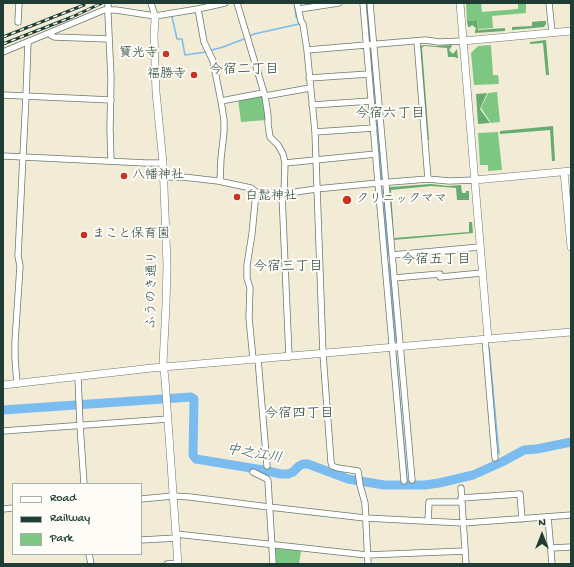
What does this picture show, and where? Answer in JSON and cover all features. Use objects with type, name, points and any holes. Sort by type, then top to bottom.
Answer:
[{"type":"street","points":[[18,22],[19,3]]},
{"type":"street","points":[[108,3],[111,78],[111,161]]},
{"type":"street","points":[[151,3],[155,16]]},
{"type":"street","points":[[3,52],[49,34],[100,11],[116,10],[155,16],[226,3]]},
{"type":"street","points":[[237,3],[264,95],[270,136],[278,145],[283,154],[285,163],[283,194],[289,357]]},
{"type":"street","points":[[298,3],[307,50],[315,132],[323,354],[332,466],[358,471],[365,502],[368,564]]},
{"type":"street","points":[[299,9],[339,3]]},
{"type":"street","points":[[363,3],[404,481]]},
{"type":"street","points":[[370,3],[412,480]]},
{"type":"street","points":[[460,3],[475,180],[495,458]]},
{"type":"street","points":[[549,3],[552,32]]},
{"type":"street","points":[[198,9],[204,42],[213,61],[224,120],[220,181]]},
{"type":"street","name":"ふうのき通り","points":[[155,16],[154,36],[156,92],[163,163],[167,264],[163,367],[178,564]]},
{"type":"street","points":[[307,50],[417,40],[439,42],[463,41],[571,31]]},
{"type":"street","points":[[49,34],[54,37],[109,38]]},
{"type":"street","points":[[417,40],[428,179]]},
{"type":"street","points":[[17,384],[15,342],[20,266],[18,256],[28,42]]},
{"type":"street","points":[[309,78],[369,74]]},
{"type":"street","points":[[221,101],[310,88]]},
{"type":"street","points":[[3,95],[111,100]]},
{"type":"street","points":[[312,105],[372,101]]},
{"type":"street","points":[[315,132],[374,128]]},
{"type":"street","points":[[285,163],[376,154]]},
{"type":"street","points":[[3,156],[163,163]]},
{"type":"street","points":[[163,177],[183,177],[220,181],[251,188],[256,192],[283,194],[378,183],[428,179],[449,181],[475,180],[568,171],[571,247]]},
{"type":"street","points":[[256,192],[247,265],[247,278],[250,288],[249,318],[267,466]]},
{"type":"street","points":[[392,254],[480,247]]},
{"type":"street","points":[[394,278],[440,274],[440,277],[482,273]]},
{"type":"street","points":[[3,385],[163,367],[571,332]]},
{"type":"street","points":[[78,377],[84,483]]},
{"type":"street","points":[[3,431],[168,419]]},
{"type":"street","points":[[252,472],[267,479],[268,481],[273,564]]},
{"type":"street","points":[[461,488],[466,564]]},
{"type":"street","points":[[428,521],[429,502],[520,494],[522,518]]},
{"type":"street","points":[[142,499],[173,496],[365,518],[463,523],[571,515]]},
{"type":"street","points":[[548,517],[552,564]]},
{"type":"street","points":[[142,540],[177,536],[272,544],[367,555],[465,551]]},
{"type":"street","points":[[551,548],[571,547]]},
{"type":"street","points":[[167,564],[178,564]]},
{"type":"green space","points":[[466,3],[481,3],[482,12],[518,9],[518,3],[526,3],[526,13],[492,16],[493,28],[478,29],[477,20],[467,21]]},
{"type":"green space","points":[[477,20],[478,30],[505,28],[505,31],[475,33],[476,28],[472,25],[468,27],[467,21]]},
{"type":"green space","points":[[546,21],[544,27],[512,30],[512,27],[532,26],[532,22]]},
{"type":"green space","points":[[546,40],[549,75],[546,75],[543,43],[530,44],[530,42]]},
{"type":"green space","points":[[452,45],[449,50],[453,54],[457,49],[458,58],[448,57],[447,48],[424,46],[422,48],[429,140],[420,46]]},
{"type":"green space","points":[[491,45],[493,75],[498,75],[499,84],[474,85],[471,53],[478,46]]},
{"type":"green space","points":[[497,92],[500,122],[491,123],[481,108],[488,93]]},
{"type":"green space","points":[[487,93],[480,109],[490,123],[478,124],[476,94]]},
{"type":"green space","points":[[262,95],[267,114],[266,120],[241,122],[238,99]]},
{"type":"green space","points":[[553,126],[555,161],[552,161],[550,130],[500,134],[500,131]]},
{"type":"green space","points":[[498,132],[502,170],[488,171],[488,165],[480,165],[478,133]]},
{"type":"green space","points":[[431,184],[448,186],[461,185],[462,193],[469,191],[469,200],[457,200],[456,188],[431,186],[391,190],[394,238],[469,232],[469,222],[472,222],[473,233],[393,240],[388,189],[390,187]]},
{"type":"green space","points":[[275,548],[301,551],[299,564],[276,564]]},
{"type":"waterway","points":[[367,3],[370,40]]},
{"type":"waterway","points":[[250,36],[299,24],[296,17],[295,7]]},
{"type":"waterway","points":[[172,17],[177,39],[182,39],[185,55],[206,52]]},
{"type":"waterway","points":[[212,50],[244,39]]},
{"type":"waterway","points":[[371,51],[375,97]]},
{"type":"waterway","points":[[375,103],[382,180]]},
{"type":"waterway","points":[[383,189],[388,258]]},
{"type":"waterway","points":[[389,264],[396,341]]},
{"type":"waterway","points":[[489,347],[499,454]]},
{"type":"waterway","points":[[396,355],[407,479]]},
{"type":"waterway","name":"中之江川","points":[[3,410],[191,397],[194,399],[193,455],[196,459],[281,474],[288,474],[293,472],[299,466],[308,464],[348,479],[384,485],[425,485],[439,483],[473,475],[524,450],[571,442]]},
{"type":"railway","points":[[3,44],[72,17],[102,3]]},
{"type":"railway","points":[[3,37],[84,5]]},
{"type":"place","name":"寶光寺","points":[[166,54]]},
{"type":"place","name":"福勝寺","points":[[194,75]]},
{"type":"place","name":"八幡神社","points":[[124,176]]},
{"type":"place","name":"白髭神社","points":[[237,197]]},
{"type":"place","name":"クリニックママ","points":[[347,200]]},
{"type":"place","name":"まこと保育園","points":[[84,235]]},
{"type":"district","name":"今宿二丁目","points":[[244,71]]},
{"type":"district","name":"今宿六丁目","points":[[390,115]]},
{"type":"district","name":"今宿五丁目","points":[[436,261]]},
{"type":"district","name":"今宿三丁目","points":[[288,268]]},
{"type":"district","name":"今宿四丁目","points":[[299,415]]}]
